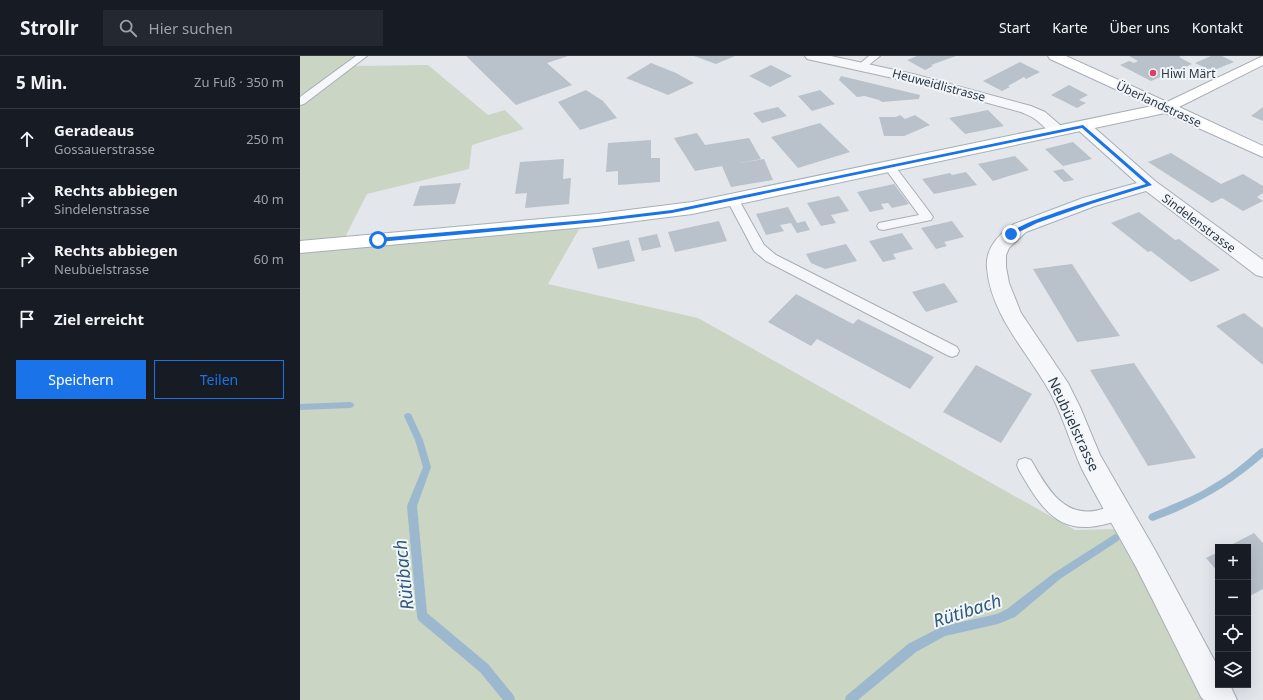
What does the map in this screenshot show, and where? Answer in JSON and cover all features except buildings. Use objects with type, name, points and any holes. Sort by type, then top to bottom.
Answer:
[{"type":"street","name":"Heuweidlistrasse","points":[[812,56],[927,81],[1030,110],[1045,118],[1059,131]]},
{"type":"street","name":"Überlandstrasse","points":[[1055,56],[1263,152]]},
{"type":"street","points":[[300,247],[629,217],[733,200],[1166,108],[1263,60]]},
{"type":"street","name":"Sindelenstrasse","points":[[1083,126],[1149,185],[1263,270]]},
{"type":"street","name":"Neubüelstrasse","points":[[1149,185],[1089,202],[1020,228],[1011,234],[1000,248],[995,266],[998,280],[1009,308],[1024,336],[1060,390],[1090,460],[1153,573],[1212,686],[1222,700]]},
{"type":"lane","points":[[300,102],[362,56]]},
{"type":"lane","points":[[862,66],[875,56]]},
{"type":"lane","points":[[883,226],[927,218],[890,167]]},
{"type":"lane","points":[[733,200],[759,248],[771,258],[952,351]]},
{"type":"lane","points":[[1025,465],[1050,503],[1057,510],[1072,519],[1091,520],[1119,512]]},
{"type":"green space","points":[[300,56],[362,56],[349,66],[428,65],[488,115],[505,110],[524,129],[472,145],[469,169],[367,194],[342,243],[583,222],[548,284],[698,318],[1075,530],[1117,529],[1203,700],[300,700]]},
{"type":"waterway","name":"Rütibach","points":[[300,407],[350,405]]},
{"type":"waterway","name":"Rütibach","points":[[408,416],[419,440],[427,467],[412,506],[422,616],[484,668],[510,700]]},
{"type":"waterway","name":"Rütibach","points":[[1153,517],[1193,500],[1216,488],[1234,476],[1263,452]]},
{"type":"waterway","name":"Rütibach","points":[[850,700],[912,648],[943,631],[998,619],[1011,613],[1057,576],[1115,538]]},
{"type":"place","name":"Hiwi Märt","points":[[1153,73]]},
{"type":"route","points":[[378,240],[629,217],[672,211],[713,204],[1083,126],[1149,185],[1089,202],[1020,228],[1011,234]]}]
